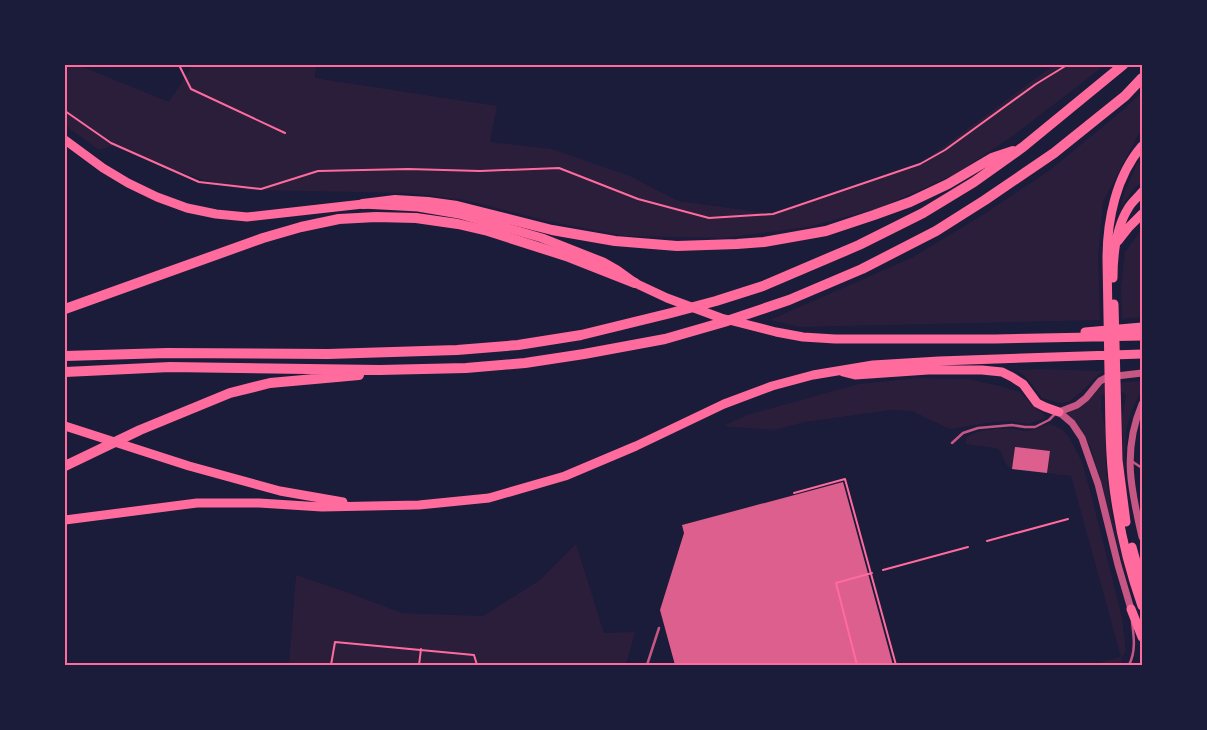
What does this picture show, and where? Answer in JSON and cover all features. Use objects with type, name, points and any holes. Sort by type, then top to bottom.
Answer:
[{"type":"highway","points":[[65,356],[167,353],[328,354],[457,350],[518,345],[581,335],[716,301],[763,286],[859,245],[923,213],[974,182],[1024,148],[1123,65]]},
{"type":"highway","points":[[65,372],[170,367],[380,370],[466,368],[524,363],[665,339],[724,322],[788,300],[862,269],[936,230],[985,200],[1054,153],[1125,96],[1142,78]]},
{"type":"highway","points":[[65,140],[95,163],[128,183],[164,200],[187,208],[216,214],[247,216],[395,200],[428,202],[457,206],[552,230],[615,241],[677,246],[764,242],[826,231],[910,202],[948,184],[992,158],[1024,148]]},
{"type":"highway","points":[[1142,146],[1126,171],[1116,194],[1107,241],[1110,286],[1112,467],[1116,502],[1142,606]]},
{"type":"highway","points":[[1110,286],[1119,229],[1129,207],[1142,192]]},
{"type":"highway","points":[[363,204],[418,207],[459,214],[489,222],[542,238],[603,262],[635,283]]},
{"type":"highway","points":[[1116,243],[1142,214]]},
{"type":"highway","points":[[65,309],[263,238],[300,227],[339,219],[376,217],[416,218],[488,230],[569,257],[667,298],[721,318],[803,337],[835,340],[1142,336]]},
{"type":"highway","points":[[996,339],[1142,327]]},
{"type":"highway","points":[[65,520],[197,503],[259,503],[322,507],[419,505],[489,498],[565,476],[636,446],[724,404],[772,386],[813,375],[873,365],[1142,354]]},
{"type":"highway","points":[[65,466],[140,430],[230,393],[270,383],[355,376],[380,370]]},
{"type":"highway","points":[[838,370],[856,375],[928,370],[1002,372],[1023,384],[1037,403],[1059,412]]},
{"type":"highway","points":[[1113,422],[1125,518],[1142,583]]},
{"type":"highway","points":[[65,426],[189,466],[280,491],[360,505]]},
{"type":"highway","points":[[1131,608],[1142,637]]},
{"type":"street","points":[[1131,608],[1118,565],[1098,484],[1082,438],[1072,423],[1059,412],[1077,405],[1086,398],[1100,381],[1108,377],[1142,373]]},
{"type":"street","points":[[1142,404],[1134,425],[1130,459],[1130,477],[1142,537]]},
{"type":"lane","points":[[952,442],[963,433],[978,428],[1012,425],[1035,427],[1059,412]]},
{"type":"lane","points":[[1130,459],[1142,468]]},
{"type":"lane","points":[[1129,665],[1132,660],[1134,643],[1131,608]]},
{"type":"lane","points":[[647,665],[659,628]]},
{"type":"path","points":[[179,65],[191,88],[285,133]]},
{"type":"path","points":[[65,111],[111,143],[200,182],[261,189],[318,172],[408,169],[559,168],[638,200],[709,218],[773,214],[920,164],[945,150],[1036,84],[1067,65]]},
{"type":"path","points":[[794,493],[845,479],[896,665]]},
{"type":"path","points":[[987,542],[1068,519]]},
{"type":"path","points":[[883,570],[968,547]]},
{"type":"path","points":[[858,665],[836,583],[872,573]]},
{"type":"path","points":[[331,665],[335,642],[474,655],[478,665]]},
{"type":"path","points":[[419,665],[421,649]]},
{"type":"shaded area","points":[[65,65],[78,65],[169,102],[193,65],[316,65],[315,78],[497,106],[490,142],[552,149],[630,176],[678,201],[773,214],[920,164],[1054,65],[1105,65],[1014,135],[956,174],[879,208],[808,227],[722,238],[625,236],[547,221],[465,200],[409,193],[248,190],[200,179],[136,156],[114,145],[99,150],[65,125]]},
{"type":"shaded area","points":[[1142,92],[1142,132],[1138,135],[1103,202],[1098,257],[1100,320],[800,327],[770,320],[911,258],[981,216],[1050,170]]},
{"type":"shaded area","points":[[1138,162],[1142,169],[1142,182],[1135,187],[1120,209],[1124,193]]},
{"type":"shaded area","points":[[1142,229],[1142,317],[1122,319],[1121,287],[1125,252]]},
{"type":"shaded area","points":[[1017,370],[1103,371],[1069,402],[1059,403],[1042,398],[1026,377]]},
{"type":"shaded area","points":[[918,378],[968,379],[1020,392],[1046,418],[1028,424],[1011,421],[951,429],[912,411],[891,410],[805,422],[774,430],[723,426],[747,415],[859,384]]},
{"type":"shaded area","points":[[1142,381],[1142,391],[1132,410],[1126,431],[1124,472],[1122,418],[1126,396],[1123,392],[1111,391],[1104,393],[1101,397],[1110,503],[1125,572],[1091,448],[1078,425],[1067,414],[1103,384]]},
{"type":"shaded area","points":[[1050,424],[1063,430],[1069,437],[1082,462],[1122,618],[1126,651],[1121,660],[1123,665],[1091,665],[1121,657],[1071,476],[1047,473],[1049,451],[1015,447],[1012,469],[1007,465],[998,449],[966,444],[966,438],[981,431],[1003,429],[1028,431]]},
{"type":"shaded area","points":[[576,544],[604,633],[635,632],[626,665],[289,665],[296,575],[402,613],[483,616],[540,580]]},
{"type":"building","points":[[1015,447],[1050,451],[1047,473],[1012,469]]},
{"type":"building","points":[[843,482],[893,665],[675,665],[660,610],[684,533],[682,525]]}]
